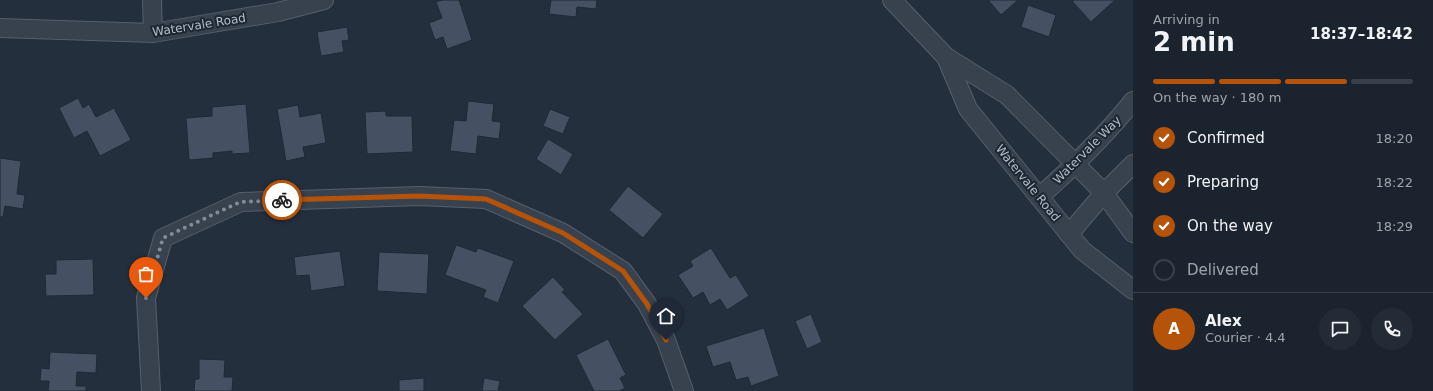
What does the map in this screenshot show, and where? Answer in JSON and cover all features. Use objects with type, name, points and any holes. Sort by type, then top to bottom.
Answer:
[{"type":"street","points":[[152,0],[152,33]]},
{"type":"street","name":"Watervale Road","points":[[0,28],[152,33],[278,12],[324,0]]},
{"type":"street","name":"Watervale Road","points":[[892,0],[946,57],[1007,95],[1104,193],[1133,233]]},
{"type":"street","name":"Watervale Road","points":[[946,57],[968,109],[1082,250],[1133,290]]},
{"type":"street","name":"Watervale Way","points":[[1039,197],[1111,128],[1133,101]]},
{"type":"street","points":[[1069,234],[1104,193],[1133,164]]},
{"type":"street","points":[[151,391],[146,298],[163,238],[240,202],[419,196],[486,199],[563,233],[623,271],[647,304],[666,340],[684,391]]},
{"type":"building","points":[[442,0],[459,0],[472,40],[447,49],[443,37],[435,40],[429,23],[442,18],[436,2]]},
{"type":"building","points":[[551,0],[597,0],[596,9],[577,7],[576,17],[549,14]]},
{"type":"building","points":[[988,0],[1018,0],[1001,15]]},
{"type":"building","points":[[1115,0],[1091,22],[1072,1]]},
{"type":"building","points":[[1028,5],[1056,15],[1049,37],[1021,27]]},
{"type":"building","points":[[347,27],[349,40],[342,41],[344,52],[321,56],[317,32]]},
{"type":"building","points":[[78,98],[83,108],[89,104],[96,117],[114,108],[131,140],[100,156],[87,131],[74,138],[59,108]]},
{"type":"building","points":[[468,101],[494,104],[492,121],[501,122],[499,139],[478,136],[476,154],[450,151],[454,120],[466,121]]},
{"type":"building","points":[[246,104],[250,153],[232,154],[232,151],[213,153],[213,158],[189,160],[186,118],[212,116],[212,107]]},
{"type":"building","points":[[298,105],[300,117],[321,113],[326,143],[303,147],[305,157],[286,161],[277,109]]},
{"type":"building","points":[[550,109],[570,117],[563,134],[543,126]]},
{"type":"building","points":[[386,111],[386,116],[412,116],[413,152],[367,154],[365,112]]},
{"type":"building","points":[[548,139],[573,154],[561,175],[536,159]]},
{"type":"building","points":[[0,158],[21,161],[17,194],[25,195],[23,209],[5,206],[3,217],[0,217]]},
{"type":"building","points":[[628,186],[663,214],[643,238],[609,210]]},
{"type":"building","points":[[456,245],[476,252],[478,248],[514,261],[498,303],[483,297],[486,290],[445,275]]},
{"type":"building","points":[[711,248],[730,278],[736,275],[749,296],[727,310],[720,299],[710,305],[703,292],[693,298],[678,275],[693,266],[690,261]]},
{"type":"building","points":[[340,251],[345,286],[311,291],[309,275],[296,276],[294,257]]},
{"type":"building","points":[[379,252],[429,254],[427,294],[377,291]]},
{"type":"building","points":[[93,259],[94,295],[46,296],[45,274],[56,274],[56,260]]},
{"type":"building","points":[[553,277],[565,290],[562,292],[583,314],[555,340],[522,306]]},
{"type":"building","points":[[811,314],[822,342],[807,349],[795,321]]},
{"type":"building","points":[[764,328],[779,376],[751,386],[748,377],[736,380],[730,362],[713,367],[706,346]]},
{"type":"building","points":[[608,339],[626,375],[620,378],[625,388],[619,391],[594,391],[576,355]]},
{"type":"building","points":[[50,352],[97,354],[96,373],[77,372],[76,386],[86,386],[86,391],[48,391],[49,381],[40,381],[41,368],[49,369]]},
{"type":"building","points":[[199,359],[225,360],[224,377],[233,377],[232,391],[194,391],[195,379],[199,379]]},
{"type":"building","points":[[424,378],[424,391],[399,391],[399,380]]},
{"type":"building","points":[[484,378],[500,381],[498,391],[482,391]]},
{"type":"way so far","points":[[146,298],[163,238],[240,202],[282,200]]},
{"type":"route","points":[[282,200],[419,196],[486,199],[563,233],[623,271],[647,304],[666,340]]}]
